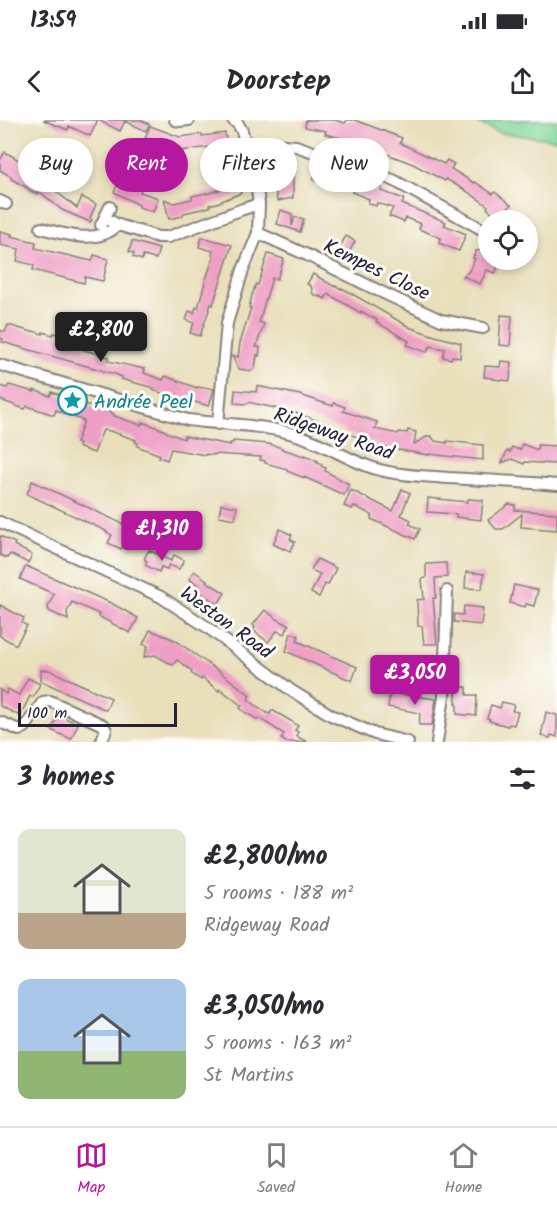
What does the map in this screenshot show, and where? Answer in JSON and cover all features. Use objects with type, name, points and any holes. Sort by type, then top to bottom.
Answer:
[{"type":"street","points":[[175,120],[189,120]]},
{"type":"street","points":[[233,120],[238,123],[244,138]]},
{"type":"street","points":[[297,146],[393,180],[478,227]]},
{"type":"street","points":[[218,424],[227,323],[243,270],[258,233],[257,192]]},
{"type":"street","points":[[105,217],[118,225],[158,237],[168,237],[259,204]]},
{"type":"street","points":[[41,228],[56,237],[82,237],[101,236],[118,225]]},
{"type":"street","name":"Kempes Close","points":[[258,233],[441,320],[483,328]]},
{"type":"street","name":"Ridgeway Road","points":[[0,365],[188,420],[278,430],[318,442],[363,465],[381,471],[406,475],[557,485]]},
{"type":"street","name":"Weston Road","points":[[0,522],[161,597],[207,627],[292,691],[331,715],[375,734],[408,742]]},
{"type":"street","points":[[437,742],[444,696],[447,591]]},
{"type":"street","points":[[0,722],[19,730],[25,727],[44,702],[50,701],[103,725],[106,730],[101,742]]},
{"type":"green space","points":[[472,120],[557,120],[557,140],[500,133]]},
{"type":"building","points":[[43,120],[98,120],[90,136],[69,126],[68,130]]},
{"type":"building","points":[[98,120],[141,120],[149,124],[146,131],[125,121],[120,131]]},
{"type":"building","points":[[306,120],[335,120],[345,123],[347,120],[355,120],[402,138],[400,143],[444,164],[447,160],[454,164],[451,169],[493,194],[495,192],[511,205],[507,210],[489,210],[488,206],[446,179],[445,181],[413,164],[389,155],[389,138],[341,138],[325,134],[326,131],[305,127]]},
{"type":"building","points":[[150,126],[180,137],[225,133],[226,138],[200,138],[200,148],[188,150],[188,138],[145,138]]},
{"type":"building","points":[[5,152],[18,160],[18,183],[0,170],[0,160]]},
{"type":"building","points":[[40,192],[57,192],[77,208],[82,197],[96,204],[90,222],[62,210]]},
{"type":"building","points":[[114,192],[140,192],[158,198],[153,212]]},
{"type":"building","points":[[213,192],[241,193],[209,205],[210,207],[169,219],[164,199],[174,203],[192,199],[192,196]]},
{"type":"building","points":[[276,192],[293,192],[293,198],[277,201]]},
{"type":"building","points":[[352,192],[384,192],[404,199],[402,204],[446,222],[444,225],[466,234],[459,251],[439,243],[441,238],[419,229],[421,224],[406,218],[404,222],[389,216],[393,208],[368,203],[369,199]]},
{"type":"building","points":[[281,210],[292,214],[292,226],[295,217],[304,219],[300,232],[277,224]]},
{"type":"building","points":[[0,231],[36,242],[35,248],[92,261],[94,255],[108,259],[103,281],[85,277],[84,283],[33,270],[34,265],[17,261],[19,249],[0,245]]},
{"type":"building","points":[[346,236],[355,241],[344,258],[330,251],[334,242],[340,246]]},
{"type":"building","points":[[202,237],[232,245],[213,305],[211,304],[200,336],[190,333],[194,323],[186,320],[189,311],[194,313],[196,307],[198,308],[214,256],[213,251],[199,247]]},
{"type":"building","points":[[132,241],[159,249],[156,259],[143,256],[142,260],[133,257],[134,253],[129,252]]},
{"type":"building","points":[[478,251],[478,270],[487,270],[480,284],[463,276],[469,271]]},
{"type":"building","points":[[268,254],[284,259],[277,279],[272,278],[259,322],[264,324],[256,347],[260,347],[255,368],[251,371],[239,369],[232,356],[238,357],[251,308],[249,308],[252,295],[256,284],[258,285]]},
{"type":"building","points":[[313,274],[411,328],[461,343],[460,358],[443,357],[445,349],[430,346],[427,352],[407,345],[409,341],[361,311],[361,313],[328,294],[325,299],[313,294],[311,286],[307,284]]},
{"type":"building","points":[[501,315],[512,316],[510,346],[499,345]]},
{"type":"building","points":[[8,325],[32,332],[53,335],[54,333],[70,338],[76,341],[75,343],[85,346],[84,350],[109,357],[108,361],[145,369],[144,373],[163,380],[165,376],[197,388],[214,389],[209,406],[179,399],[153,390],[154,388],[121,379],[122,377],[115,374],[2,342],[0,330],[5,332]]},
{"type":"building","points":[[501,361],[511,362],[510,381],[484,377],[485,366],[500,367]]},
{"type":"building","points":[[9,385],[50,396],[52,392],[111,412],[114,416],[159,428],[184,439],[184,436],[230,445],[233,441],[269,444],[318,461],[326,468],[325,471],[349,484],[344,495],[287,471],[287,469],[265,463],[260,460],[261,457],[206,455],[171,449],[167,460],[137,446],[136,440],[103,430],[94,453],[78,447],[79,444],[76,443],[84,421],[56,410],[54,415],[27,406],[25,409],[0,400],[0,386],[7,388]]},
{"type":"building","points":[[257,386],[300,395],[333,406],[334,403],[345,407],[343,411],[377,422],[375,429],[398,434],[399,432],[407,433],[408,430],[416,432],[414,444],[431,436],[435,441],[483,445],[483,460],[429,455],[381,447],[345,433],[346,431],[293,412],[248,402],[247,404],[234,403],[235,390],[256,392]]},
{"type":"building","points":[[522,444],[537,450],[538,445],[557,446],[555,464],[525,462],[524,464],[512,459],[502,463],[507,451],[510,452],[512,447],[520,450]]},
{"type":"building","points":[[32,481],[140,532],[135,542],[127,538],[121,549],[108,543],[112,535],[106,531],[27,494]]},
{"type":"building","points":[[402,489],[410,493],[401,515],[411,520],[409,524],[420,529],[415,539],[371,519],[372,515],[354,506],[352,509],[344,506],[351,490],[393,511]]},
{"type":"building","points":[[428,498],[467,502],[468,499],[483,500],[481,520],[456,517],[456,514],[427,512]]},
{"type":"building","points":[[221,504],[237,507],[235,519],[219,516]]},
{"type":"building","points":[[509,504],[515,505],[515,510],[557,513],[557,530],[521,527],[522,514],[503,529],[496,529],[488,520]]},
{"type":"building","points":[[280,529],[292,535],[290,539],[295,542],[290,551],[273,544]]},
{"type":"building","points":[[0,536],[32,555],[28,563],[10,554],[7,558],[0,555]]},
{"type":"building","points":[[149,550],[171,561],[174,555],[184,560],[179,569],[169,565],[167,569],[161,567],[159,572],[145,565],[147,561],[145,557]]},
{"type":"building","points":[[317,559],[336,568],[319,597],[311,593],[320,574],[311,570]]},
{"type":"building","points":[[446,563],[447,577],[435,578],[436,598],[433,598],[437,644],[424,644],[422,626],[418,626],[417,600],[424,599],[422,579],[426,578],[426,564]]},
{"type":"building","points":[[26,566],[113,604],[138,618],[130,633],[98,616],[99,614],[72,602],[67,612],[68,620],[49,611],[48,607],[54,594],[20,579]]},
{"type":"building","points":[[194,571],[225,593],[218,604],[197,591],[200,586],[189,579]]},
{"type":"building","points":[[466,572],[484,574],[482,589],[465,588]]},
{"type":"building","points":[[514,585],[538,590],[534,606],[526,604],[525,607],[510,603]]},
{"type":"building","points":[[0,605],[24,618],[22,623],[27,626],[16,645],[0,636]]},
{"type":"building","points":[[464,606],[483,608],[481,625],[454,622],[454,614],[463,615]]},
{"type":"building","points":[[265,610],[289,625],[285,634],[277,631],[268,642],[253,630],[255,627],[253,625]]},
{"type":"building","points":[[150,630],[175,640],[250,695],[248,699],[267,713],[270,714],[272,710],[291,721],[298,726],[295,730],[298,732],[296,736],[307,742],[286,742],[281,739],[284,734],[259,718],[258,720],[246,713],[240,708],[242,706],[220,689],[219,691],[202,678],[201,680],[177,660],[173,665],[155,655],[144,657],[148,646],[143,644]]},
{"type":"building","points":[[291,633],[299,636],[297,641],[357,667],[352,681],[286,651]]},
{"type":"building","points":[[41,670],[49,670],[111,698],[106,710],[41,681]]},
{"type":"building","points":[[28,678],[40,684],[33,697],[30,696],[20,716],[0,706],[0,690],[6,694],[8,689],[19,695]]},
{"type":"building","points":[[456,687],[467,687],[467,695],[477,695],[476,716],[457,714]]},
{"type":"building","points":[[390,693],[436,699],[432,725],[419,725],[420,713],[388,707]]},
{"type":"building","points":[[502,702],[514,705],[512,711],[518,712],[514,725],[509,724],[508,726],[489,721],[490,719],[487,718],[491,705],[500,708]]},
{"type":"building","points":[[546,712],[557,715],[557,737],[541,736]]},
{"type":"building","points":[[59,715],[78,724],[71,739],[51,730]]},
{"type":"place","name":"Andrée Peel","points":[[73,401]]}]
